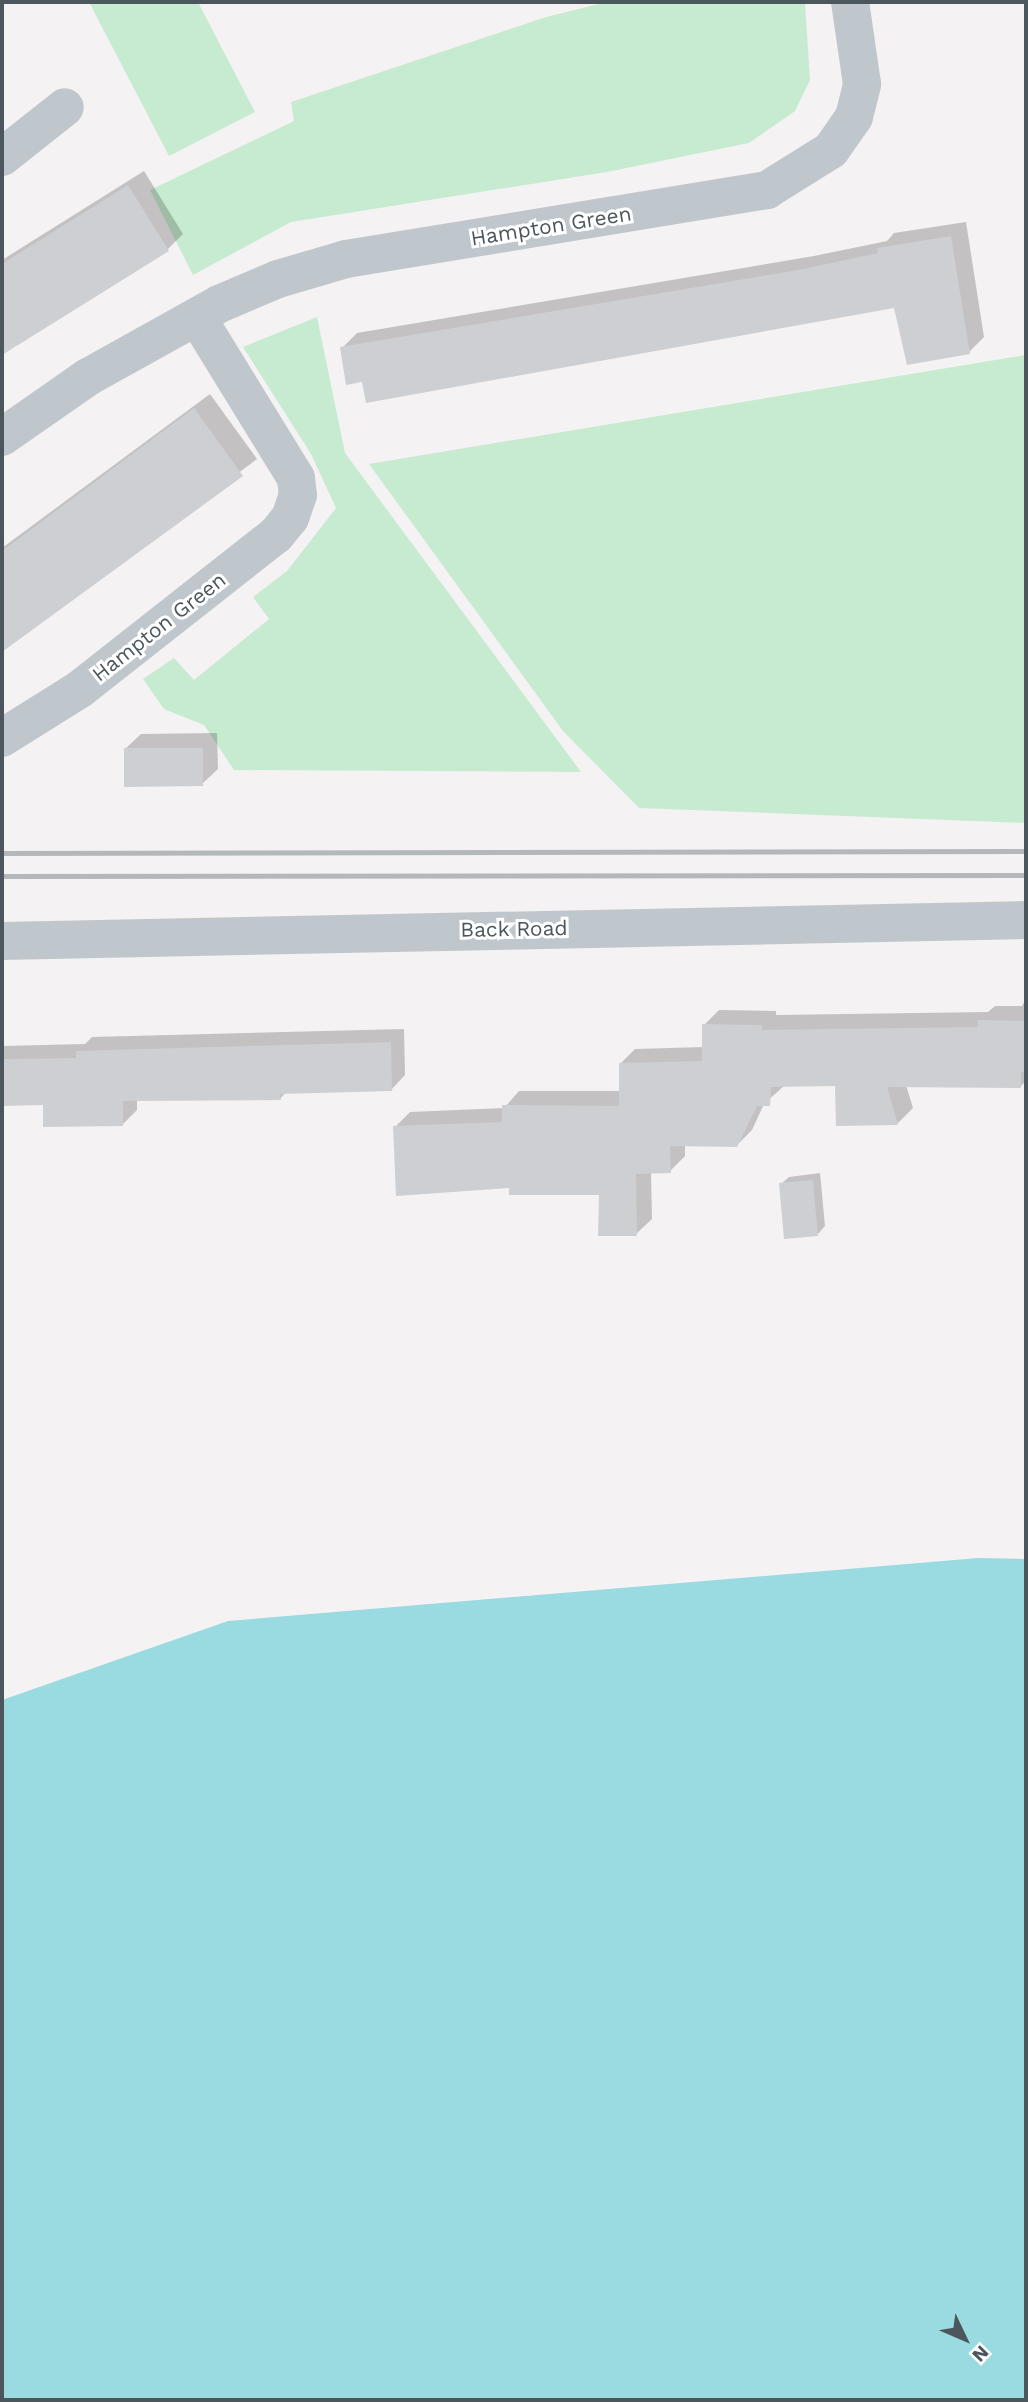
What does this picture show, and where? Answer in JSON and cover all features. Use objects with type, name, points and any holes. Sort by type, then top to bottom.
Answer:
[{"type":"street","name":"Hampton Green","points":[[2,437],[88,377],[197,317],[278,279],[346,260],[767,190],[831,150],[854,117],[862,84],[850,2]]},
{"type":"street","points":[[2,157],[65,107]]},
{"type":"street","name":"Hampton Green","points":[[2,738],[80,689],[276,535],[290,518],[298,495],[296,478],[197,317]]},
{"type":"street","name":"Back Road","points":[[2,941],[1026,920]]},
{"type":"green space","points":[[89,2],[198,2],[255,112],[169,156]]},
{"type":"green space","points":[[607,2],[805,2],[810,80],[795,111],[749,143],[607,172],[291,222],[193,275],[150,190],[294,121],[291,102],[546,17]]},
{"type":"green space","points":[[317,317],[345,453],[581,772],[234,770],[204,725],[164,709],[143,679],[174,658],[194,680],[269,619],[253,597],[287,571],[336,508],[311,454],[243,347]]},
{"type":"green space","points":[[1026,355],[1026,823],[639,808],[563,731],[369,464]]},
{"type":"water","points":[[978,1558],[1026,1559],[1026,2400],[2,2400],[2,1700],[228,1621]]},
{"type":"building","points":[[128,185],[169,251],[2,355],[2,264]]},
{"type":"building","points":[[951,236],[970,354],[907,365],[894,308],[366,403],[362,382],[346,385],[340,347],[798,270],[878,253],[877,248]]},
{"type":"building","points":[[194,408],[243,476],[2,652],[2,551]]},
{"type":"building","points":[[124,748],[203,748],[203,786],[124,787]]},
{"type":"building","points":[[978,1020],[1026,1021],[1026,1072],[1021,1072],[1021,1088],[887,1087],[898,1125],[836,1126],[835,1086],[771,1087],[770,1106],[757,1106],[737,1147],[670,1146],[671,1173],[636,1174],[637,1236],[598,1236],[599,1195],[509,1195],[509,1188],[396,1196],[393,1126],[502,1122],[502,1105],[619,1106],[619,1063],[702,1061],[702,1024],[762,1025],[762,1030],[978,1027]]},
{"type":"building","points":[[391,1042],[392,1091],[280,1094],[281,1100],[123,1101],[123,1126],[43,1127],[43,1105],[2,1106],[2,1059],[76,1058],[76,1051]]},
{"type":"building","points":[[813,1180],[818,1236],[784,1239],[779,1183]]},
{"type":"railway","points":[[2,853],[1026,851]]},
{"type":"railway","points":[[2,876],[1026,875]]}]
